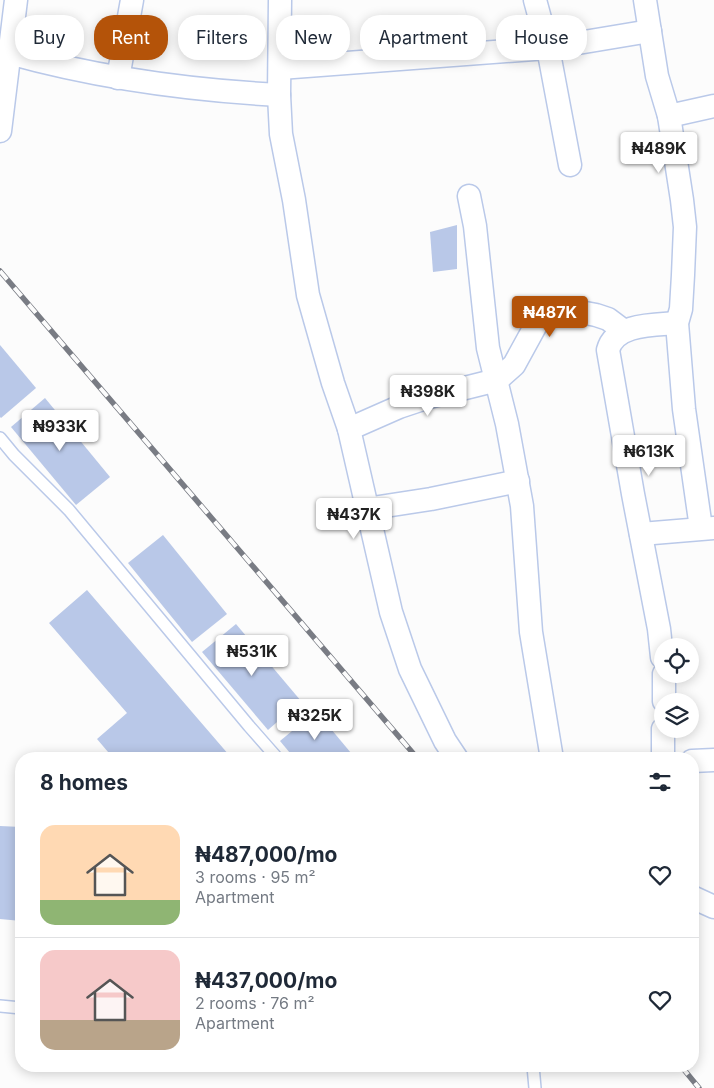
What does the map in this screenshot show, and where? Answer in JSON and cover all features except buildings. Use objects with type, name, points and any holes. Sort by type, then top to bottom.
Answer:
[{"type":"street","points":[[0,131],[16,0]]},
{"type":"street","points":[[118,78],[132,0]]},
{"type":"street","points":[[280,0],[279,96],[281,134],[294,200],[306,290],[332,382],[349,429],[366,510],[391,612],[410,669],[445,741],[452,752]]},
{"type":"street","points":[[535,0],[539,15]]},
{"type":"street","points":[[641,534],[707,528],[684,408],[677,323],[681,309],[684,234],[669,116],[657,76],[644,0]]},
{"type":"street","points":[[587,42],[650,31]]},
{"type":"street","points":[[280,68],[496,52]]},
{"type":"street","points":[[9,53],[51,65],[118,78],[234,93],[279,96]]},
{"type":"street","points":[[550,60],[570,165]]},
{"type":"street","points":[[669,116],[714,106]]},
{"type":"street","points":[[468,196],[475,226],[488,348],[507,424],[522,506],[531,632],[551,752]]},
{"type":"street","points":[[349,429],[399,407],[497,380],[514,364],[537,324],[544,316],[555,312],[580,312],[596,315],[608,320],[624,331]]},
{"type":"street","points":[[660,638],[608,350],[610,343],[624,331],[632,328],[677,323]]},
{"type":"street","points":[[366,510],[431,500],[518,481]]},
{"type":"street","points":[[663,738],[663,752]]},
{"type":"street","points":[[699,761],[714,760]]},
{"type":"street","points":[[699,900],[714,907]]},
{"type":"lane","points":[[0,438],[14,455],[69,510],[272,752]]},
{"type":"lane","points":[[0,1006],[15,1007]]},
{"type":"lane","points":[[534,1072],[535,1088]]},
{"type":"railway","points":[[0,271],[412,752]]},
{"type":"railway","points":[[686,1072],[699,1088]]}]
